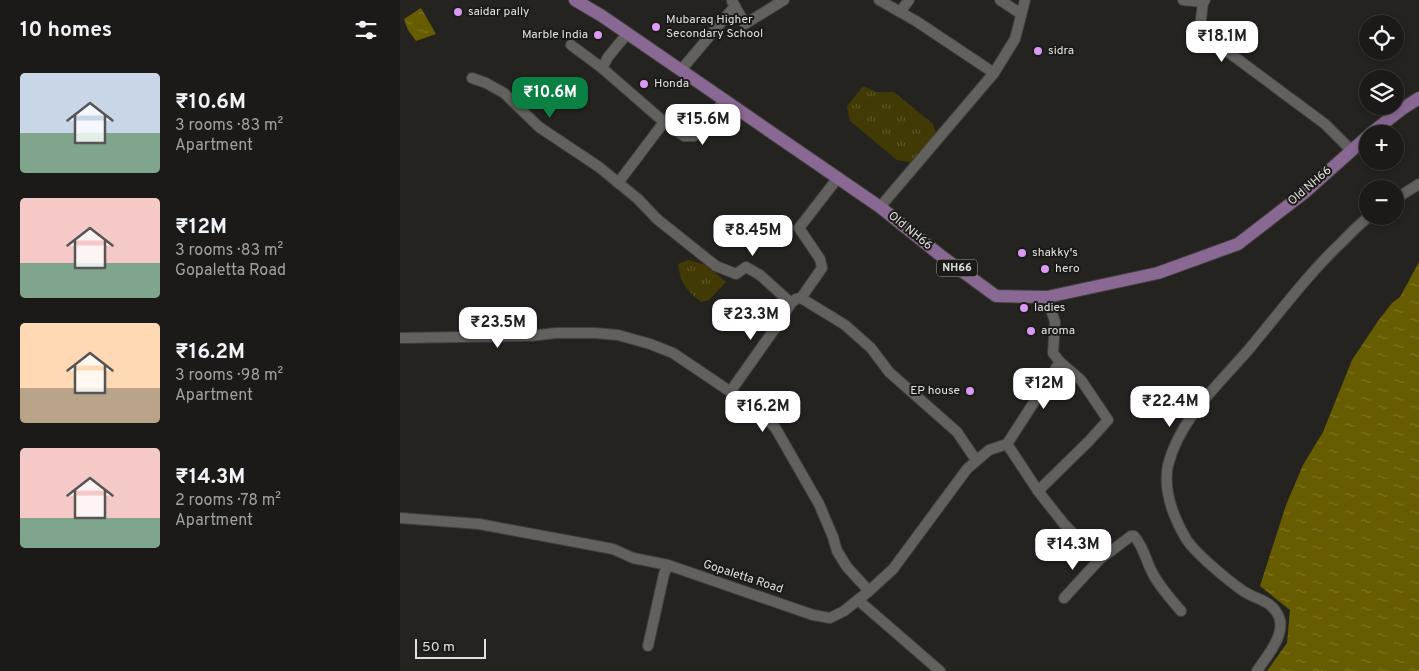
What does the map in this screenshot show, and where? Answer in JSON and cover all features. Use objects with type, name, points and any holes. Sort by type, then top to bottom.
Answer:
[{"type":"main road","name":"Old NH66","points":[[575,0],[628,34],[880,207],[940,255],[996,296],[1047,297],[1158,273],[1238,244],[1304,193],[1359,143]]},
{"type":"main road","name":"Old NH66","points":[[1382,125],[1419,98]]},
{"type":"street","points":[[681,70],[733,3],[745,24],[784,0]]},
{"type":"street","points":[[879,0],[994,73]]},
{"type":"street","points":[[900,12],[909,0]]},
{"type":"street","points":[[1000,0],[1021,14]]},
{"type":"street","points":[[880,207],[994,73],[1015,39],[1025,0]]},
{"type":"street","points":[[1183,0],[1204,1],[1200,28],[1224,49],[1325,124],[1351,150]]},
{"type":"street","points":[[602,68],[608,57],[628,34]]},
{"type":"street","points":[[571,45],[602,68],[664,122],[684,136],[694,136],[718,109],[723,100]]},
{"type":"street","points":[[472,78],[486,82],[504,93],[539,127],[599,166],[664,224],[716,266],[736,274],[746,267],[760,275],[791,303]]},
{"type":"street","points":[[618,183],[664,122]]},
{"type":"street","points":[[730,392],[791,303],[801,298],[822,268],[820,259],[799,228],[837,178]]},
{"type":"street","points":[[1404,193],[1419,184]]},
{"type":"street","points":[[1257,671],[1279,635],[1281,624],[1279,616],[1269,603],[1243,591],[1190,545],[1180,528],[1169,500],[1166,477],[1168,465],[1178,439],[1191,418],[1217,384],[1329,254],[1360,225]]},
{"type":"street","points":[[1038,491],[1108,420],[1081,380],[1060,362],[1054,352],[1055,322],[1047,297]]},
{"type":"street","points":[[801,298],[845,325],[871,348],[889,372],[957,432],[976,460]]},
{"type":"street","points":[[400,338],[530,336],[556,333],[618,334],[673,353],[762,412],[776,428],[819,504],[837,551],[847,567],[870,591]]},
{"type":"street","points":[[1060,362],[1007,444],[1038,491],[1064,524],[1100,560]]},
{"type":"street","name":"Gopaletta Road","points":[[400,518],[479,524],[613,549],[633,558],[668,565],[813,615],[830,618],[844,611],[870,591],[893,569],[958,480],[976,460],[996,447],[1007,444]]},
{"type":"street","points":[[1064,598],[1100,560],[1131,536],[1134,536],[1145,553],[1154,576],[1181,611]]},
{"type":"street","points":[[648,646],[664,574],[668,565]]},
{"type":"street","points":[[858,600],[940,671]]},
{"type":"green space","points":[[863,86],[876,92],[894,92],[933,124],[937,136],[913,163],[897,160],[850,121],[847,106]]},
{"type":"green space","points":[[688,260],[706,265],[726,282],[709,300],[701,302],[688,290],[683,282],[678,264]]},
{"type":"water","points":[[421,8],[436,34],[416,41],[408,30],[404,19]]},
{"type":"water","points":[[1419,262],[1419,671],[1267,671],[1287,643],[1290,610],[1260,586],[1286,505],[1303,465],[1323,432],[1352,360],[1378,321],[1392,303],[1400,297]]},
{"type":"place","name":"saidar pally","points":[[458,12]]},
{"type":"place","name":"Mubaraq Higher Secondary School","points":[[656,27]]},
{"type":"place","name":"Marble India","points":[[598,35]]},
{"type":"place","name":"sidra","points":[[1038,51]]},
{"type":"place","name":"Honda","points":[[644,84]]},
{"type":"place","name":"shakky's","points":[[1022,253]]},
{"type":"place","name":"hero","points":[[1045,269]]},
{"type":"place","name":"ladies","points":[[1024,308]]},
{"type":"place","name":"aroma","points":[[1031,331]]},
{"type":"place","name":"EP house","points":[[970,391]]}]
